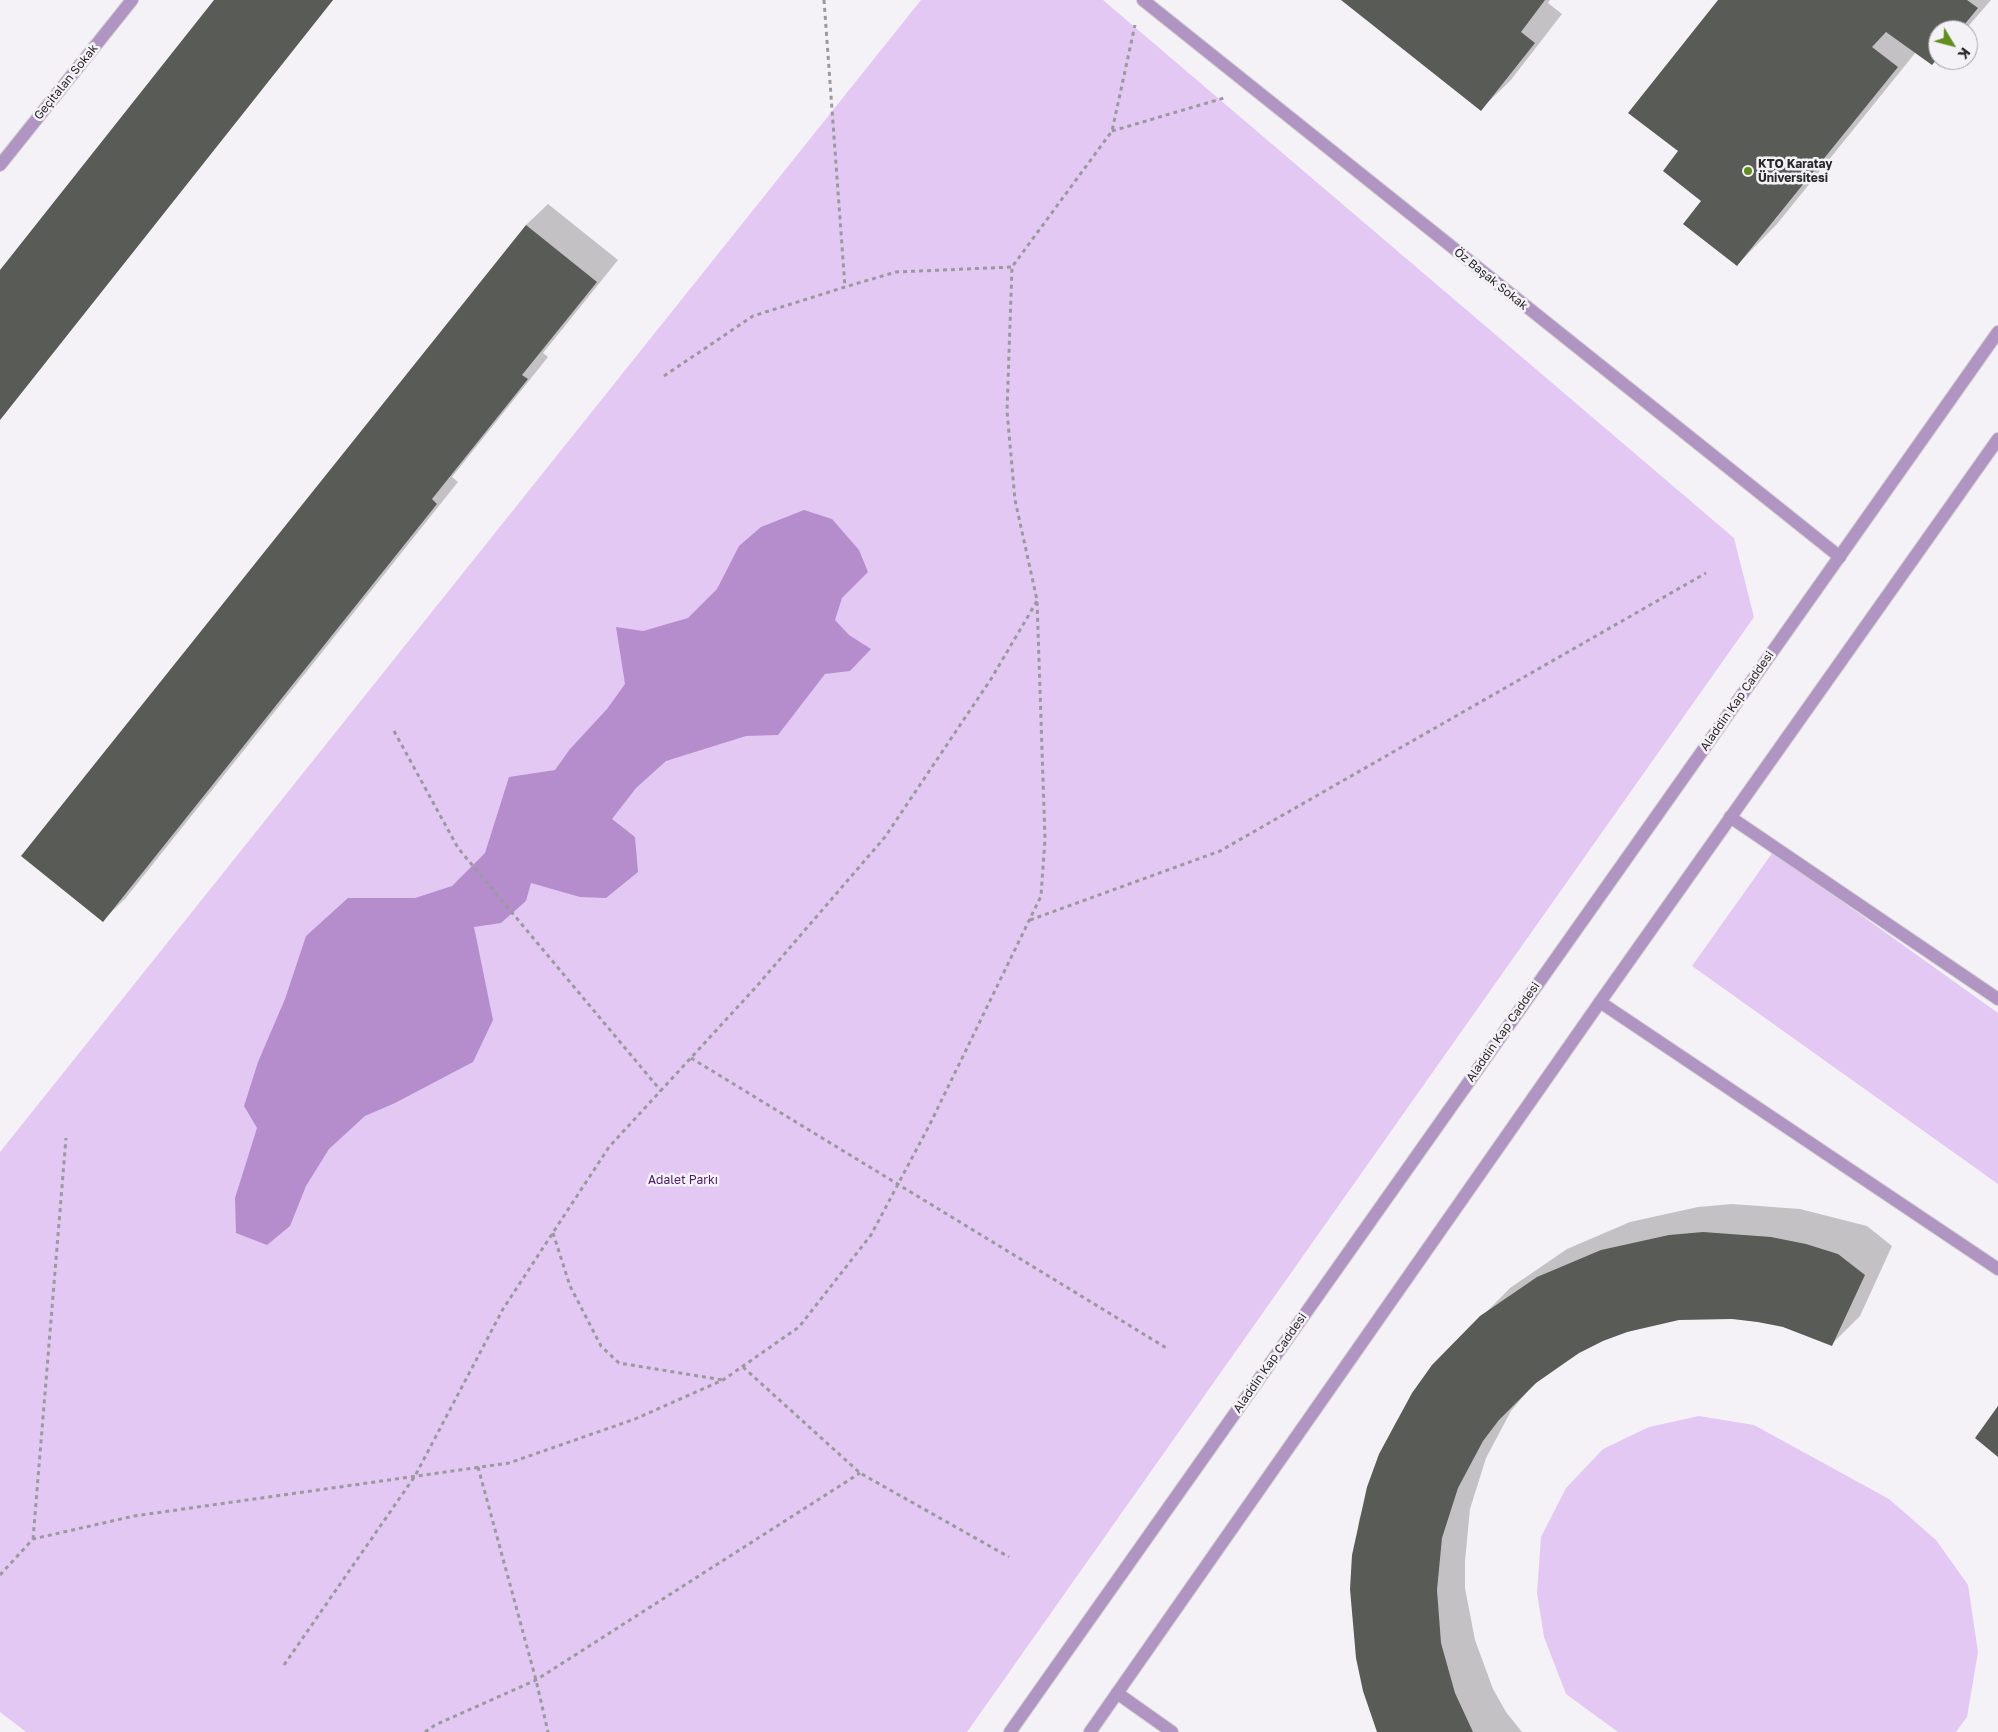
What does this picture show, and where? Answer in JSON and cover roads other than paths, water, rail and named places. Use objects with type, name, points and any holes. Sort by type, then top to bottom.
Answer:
[{"type":"street","name":"Geçitalan Sokak","points":[[0,165],[132,0]]},
{"type":"street","name":"Öz Başak Sokak","points":[[1143,0],[1253,90],[1840,557]]},
{"type":"street","name":"Aladdin Kap Caddesi","points":[[1010,1732],[1998,332]]},
{"type":"street","points":[[1090,1732],[1600,1002],[1998,439]]},
{"type":"street","points":[[1730,817],[1998,999]]},
{"type":"street","points":[[1600,1002],[1998,1269]]},
{"type":"street","points":[[1117,1693],[1172,1732]]},
{"type":"place","name":"KTO Karatay Üniversitesi","points":[[1748,171]]},
{"type":"park label","name":"Adalet Parkı","points":[[683,1180]]}]
